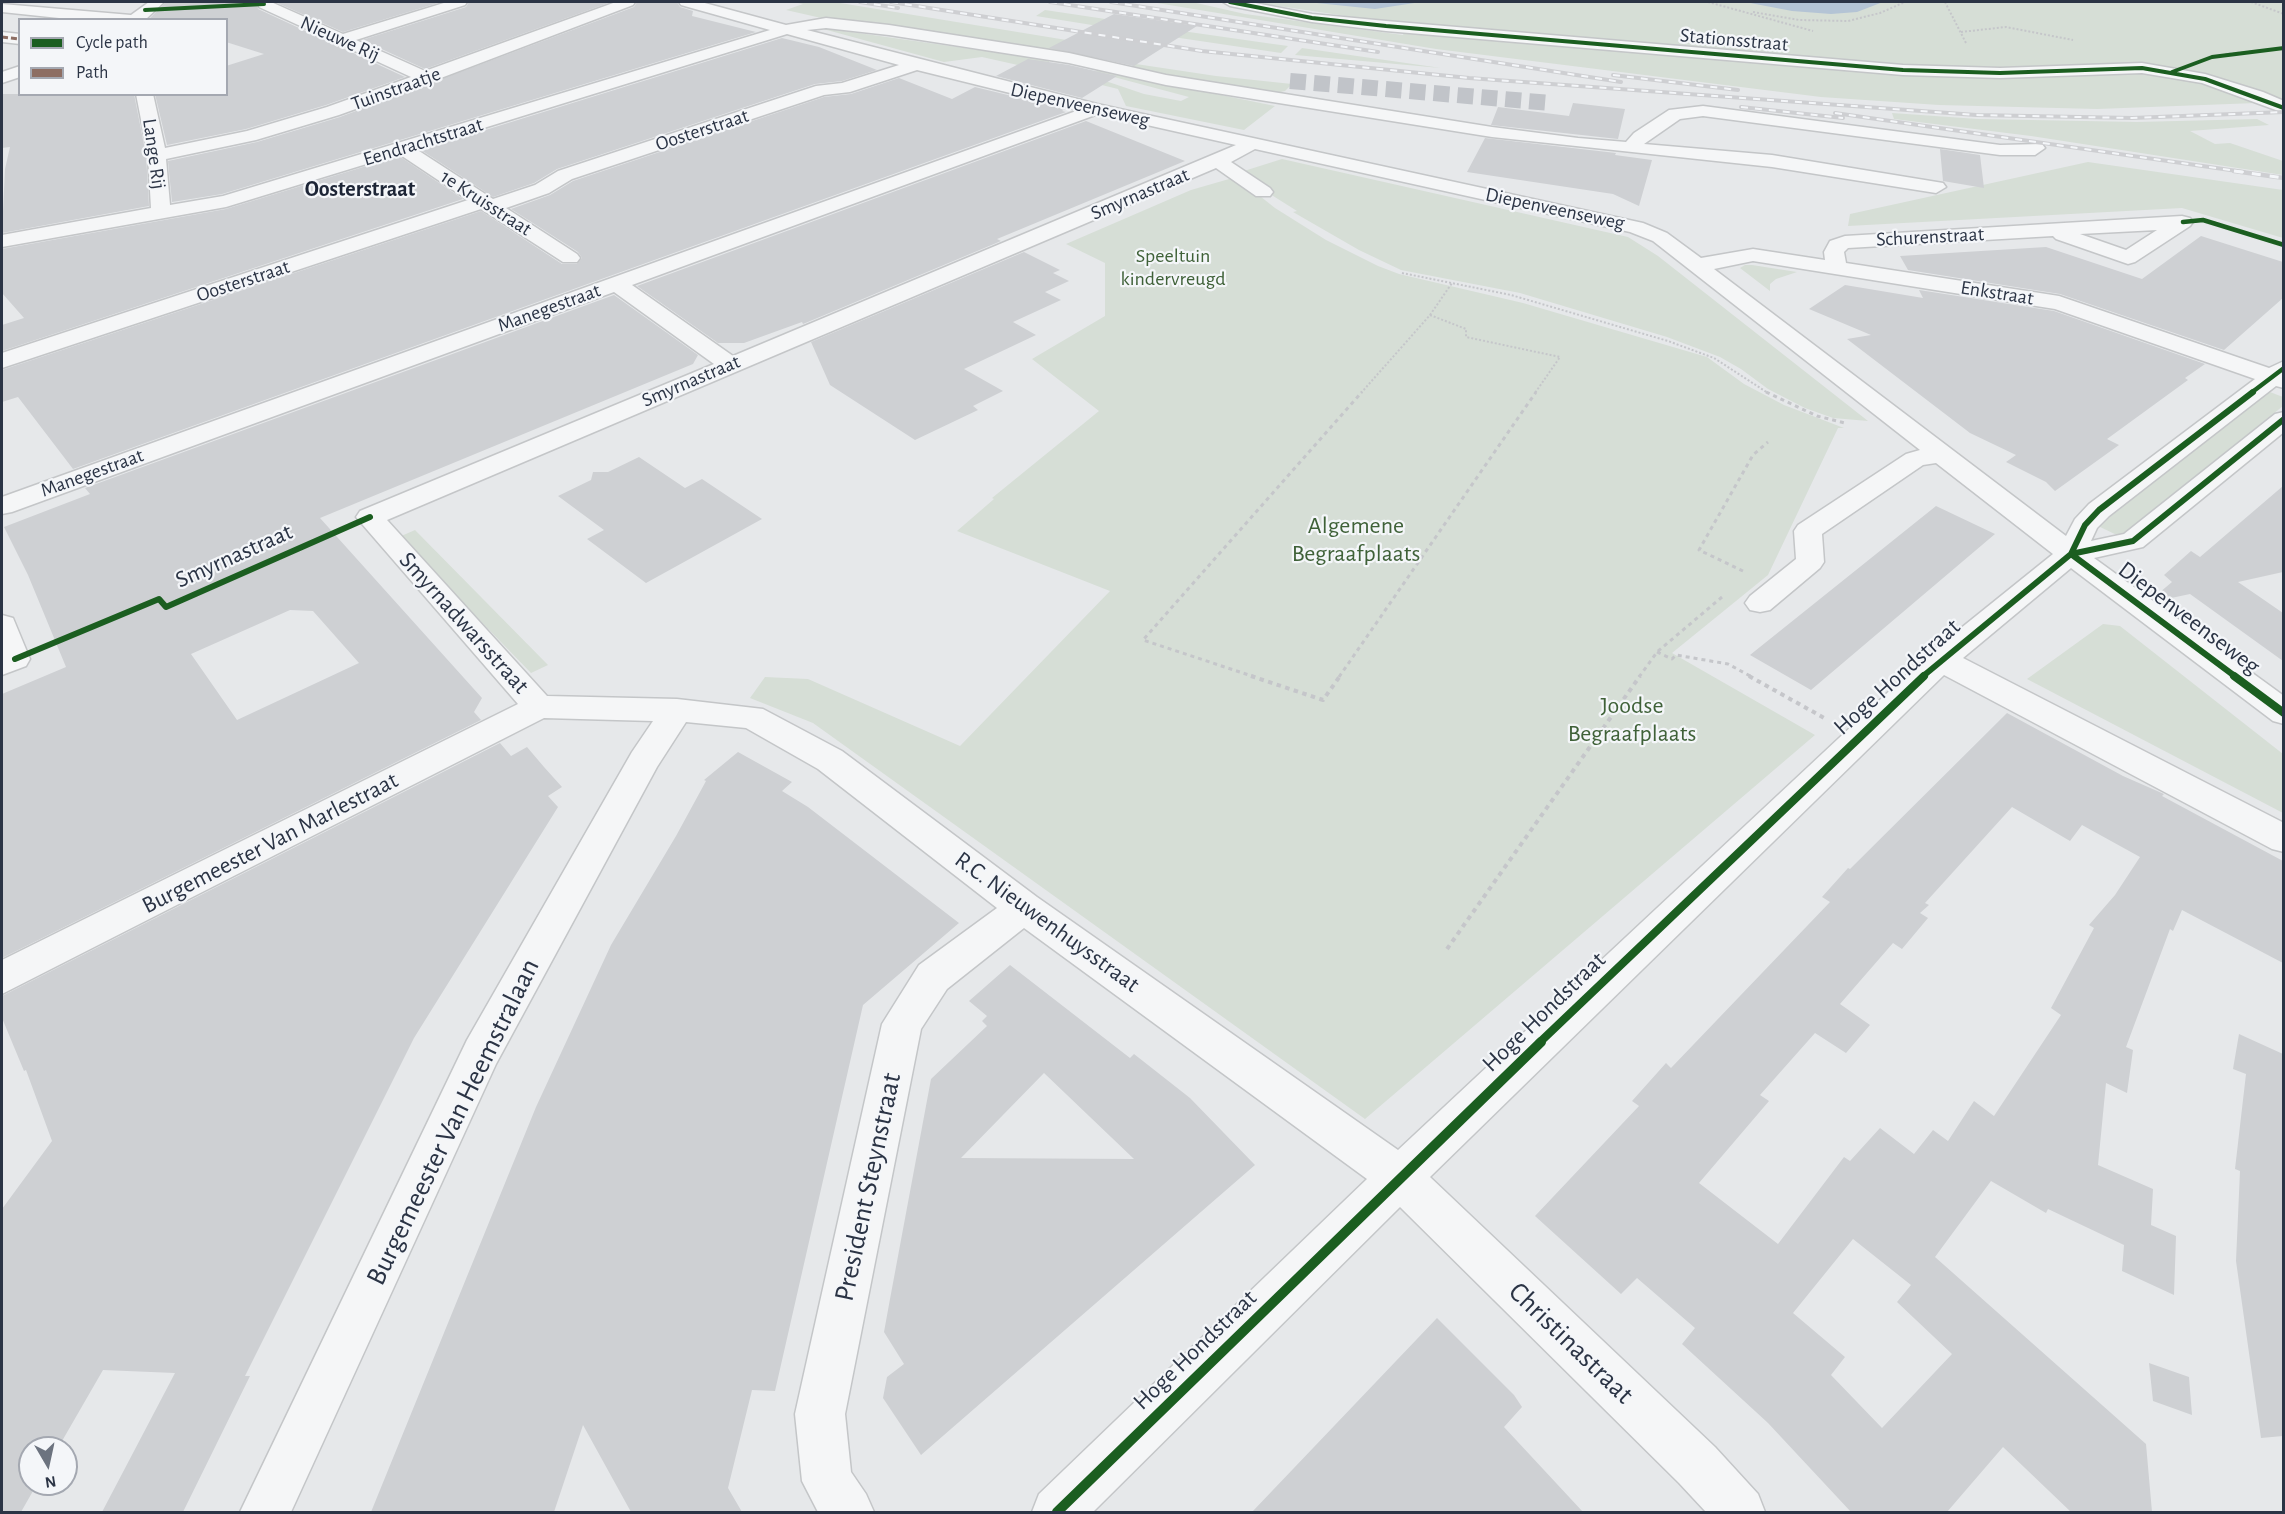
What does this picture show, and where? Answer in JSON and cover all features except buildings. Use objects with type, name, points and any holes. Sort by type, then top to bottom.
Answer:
[{"type":"street","points":[[136,18],[157,2]]},
{"type":"street","points":[[341,40],[460,2]]},
{"type":"street","name":"Tuinstraatje","points":[[157,155],[250,136],[427,78],[628,2]]},
{"type":"street","name":"Diepenveenseweg","points":[[686,2],[916,65],[1097,109],[1636,227],[1660,237],[1700,265],[2071,554],[2283,713]]},
{"type":"street","name":"Stationsstraat","points":[[1230,2],[1312,18],[1386,26],[1903,70],[2000,74],[2142,68],[2205,79],[2283,108]]},
{"type":"street","name":"Nieuwe Rij","points":[[268,3],[341,40],[427,78]]},
{"type":"street","points":[[2,8],[111,18]]},
{"type":"street","points":[[788,29],[837,24],[1069,58],[1166,80],[1492,132],[1772,161],[1936,187]]},
{"type":"street","name":"Eendrachtstraat","points":[[9,240],[226,201],[788,29]]},
{"type":"street","points":[[2,37],[18,39]]},
{"type":"street","points":[[1069,58],[1089,55],[1258,78]]},
{"type":"street","name":"Oosterstraat","points":[[2,361],[542,189],[565,176],[598,164],[822,90],[844,88],[916,65]]},
{"type":"street","points":[[2,78],[18,72]]},
{"type":"street","name":"Stationsstraat","points":[[2236,89],[2283,114]]},
{"type":"street","name":"Lange Rij","points":[[144,96],[157,155],[161,214]]},
{"type":"street","name":"Manegestraat","points":[[2,506],[1097,109]]},
{"type":"street","points":[[1630,148],[1640,137],[1676,114],[1703,111],[2000,150],[2029,151],[2036,148]]},
{"type":"street","name":"Smyrnastraat","points":[[370,517],[1218,161],[1251,144]]},
{"type":"street","name":"1e Kruisstraat","points":[[402,148],[570,258]]},
{"type":"street","points":[[1218,161],[1263,192]]},
{"type":"street","name":"Schurenstraat","points":[[1836,268],[1834,252],[1838,245],[1845,242],[2047,230],[2183,222],[2128,258],[2047,230]]},
{"type":"street","points":[[2,254],[9,240]]},
{"type":"street","name":"Enkstraat","points":[[1700,265],[1753,255],[2059,303],[2280,375]]},
{"type":"street","points":[[617,284],[730,365]]},
{"type":"street","name":"Hoge Hondstraat","points":[[1057,1512],[1400,1177],[1858,737],[1941,660],[2071,554],[2085,525],[2099,510],[2280,375]]},
{"type":"street","name":"Hoge Hondstraat","points":[[2071,554],[2133,541],[2283,419]]},
{"type":"street","points":[[1760,603],[1810,562],[1808,531],[1914,459],[1941,454]]},
{"type":"street","name":"Smyrnadwarsstraat","points":[[370,517],[539,707],[677,710]]},
{"type":"street","points":[[2,625],[8,662]]},
{"type":"street","points":[[1941,660],[2283,839]]},
{"type":"street","name":"Burgemeester Van Marlestraat","points":[[2,978],[539,707]]},
{"type":"street","name":"R.C. Nieuwenhuysstraat","points":[[677,710],[752,717],[831,760],[1024,908],[1400,1177]]},
{"type":"street","name":"Burgemeester Van Heemstralaan","points":[[266,1512],[481,1053],[644,761],[677,710]]},
{"type":"street","name":"President Steynstraat","points":[[848,1512],[827,1482],[820,1414],[902,1024],[933,977],[1024,908]]},
{"type":"street","name":"Christinastraat","points":[[1400,1177],[1697,1465],[1740,1512]]},
{"type":"path","points":[[1707,2],[1788,19],[1822,22],[1870,17],[1905,2]]},
{"type":"path","points":[[1945,2],[1961,32]]},
{"type":"path","points":[[2251,2],[2283,14]]},
{"type":"path","points":[[1402,273],[1511,295],[1668,341],[1714,358],[1780,399],[1817,416],[1851,424]]},
{"type":"path","points":[[1430,315],[1466,329],[1466,337],[1560,357],[1323,700],[1143,640],[1430,315],[1452,283]]},
{"type":"path","points":[[1750,574],[1700,550],[1753,455],[1768,442]]},
{"type":"path","points":[[1447,949],[1658,652],[1725,595]]},
{"type":"path","points":[[1658,652],[1672,659],[1676,655],[1728,664],[1858,737]]},
{"type":"green space","points":[[793,2],[834,2],[1091,44],[1050,53],[830,20],[786,10],[803,4]]},
{"type":"green space","points":[[1151,2],[1192,2],[1245,14],[1403,35],[1404,32],[1386,22],[1252,2],[2283,2],[2283,102],[2097,109],[1939,105],[1821,97],[1436,49]]},
{"type":"green space","points":[[1045,10],[1132,23],[1123,30],[1036,16]]},
{"type":"green space","points":[[816,27],[1049,60],[1049,66],[1082,73],[1144,94],[1181,101],[1189,97],[1095,72],[1099,70],[1275,106],[1244,130],[1126,106],[1118,89],[1049,72],[982,57],[944,62]]},
{"type":"green space","points":[[1182,31],[1288,46],[1281,53],[1173,37]]},
{"type":"green space","points":[[1302,48],[1364,57],[1441,68],[1295,55]]},
{"type":"green space","points":[[1136,64],[1292,84],[1285,91],[1268,95],[1250,93],[1129,67]]},
{"type":"green space","points":[[1892,113],[1978,119],[2137,122],[2257,119],[2269,125],[2190,131],[2215,144],[2230,143],[2283,161],[2283,175],[2031,136],[1894,119]]},
{"type":"green space","points":[[1282,159],[1628,237],[1658,256],[1868,421],[1833,418],[1805,408],[1768,389],[1720,357],[1667,337],[1520,293],[1401,270],[1359,250],[1293,212],[1297,211],[1251,182],[1244,171]]},
{"type":"green space","points":[[2088,162],[2283,190],[2283,238],[2182,208],[1848,226],[1850,214]]},
{"type":"green space","points":[[1236,177],[1275,208],[1326,240],[1378,266],[1399,274],[1523,303],[1707,357],[1744,384],[1784,405],[1844,428],[1838,428],[1768,575],[1672,653],[1815,735],[1365,1119],[813,723],[750,698],[765,677],[808,679],[960,746],[1110,591],[957,531],[994,499],[992,498],[1099,411],[1032,359],[1105,316],[1105,263],[1066,244],[1191,190]]},
{"type":"green space","points":[[1745,265],[1797,272],[1776,279],[1770,284],[1770,291],[1740,268]]},
{"type":"green space","points":[[2270,392],[2283,397],[2283,406],[2121,537],[2098,526]]},
{"type":"green space","points":[[415,530],[548,665],[531,673],[399,537]]},
{"type":"green space","points":[[2103,624],[2120,626],[2283,754],[2283,813],[2027,679]]},
{"type":"water","points":[[1307,2],[1421,2],[1375,9]]},
{"type":"water","points":[[1745,2],[1883,2],[1857,12],[1831,14],[1792,11]]},
{"type":"tunnel","points":[[1290,81],[1551,103]]},
{"type":"railway","points":[[860,2],[898,8]]},
{"type":"railway","points":[[891,2],[1202,51],[1469,78],[1976,115],[2132,118],[2284,112]]},
{"type":"railway","points":[[1050,2],[1378,52]]},
{"type":"railway","points":[[1111,2],[1621,82]]},
{"type":"railway","points":[[1613,75],[1738,90]]},
{"type":"railway","points":[[1741,107],[1843,118]]},
{"type":"railway","points":[[1835,113],[2244,172]]},
{"type":"railway","points":[[2234,171],[2284,178]]},
{"type":"marked path","points":[[2,37],[18,39]]},
{"type":"cycle path","points":[[1230,2],[1312,18],[1386,26],[1903,70],[2000,73],[2142,68],[2205,79],[2257,96],[2284,108]]},
{"type":"cycle path","points":[[145,10],[264,4]]},
{"type":"cycle path","points":[[2172,72],[2212,57],[2284,48]]},
{"type":"cycle path","points":[[2183,222],[2203,220],[2284,245]]},
{"type":"cycle path","points":[[1057,1512],[1400,1177],[1858,737],[1941,660],[2071,554],[2085,525],[2099,510],[2284,368]]},
{"type":"cycle path","points":[[2071,554],[2133,541],[2284,419]]},
{"type":"cycle path","points":[[15,659],[159,599],[166,607],[370,517]]},
{"type":"cycle path","points":[[2071,554],[2284,713]]},
{"type":"district","name":"Oosterstraat","points":[[360,189]]},
{"type":"park label","name":"Speeltuin kindervreugd","points":[[1173,268]]},
{"type":"park label","name":"Algemene Begraafplaats","points":[[1356,540]]},
{"type":"park label","name":"Joodse Begraafplaats","points":[[1632,720]]}]
